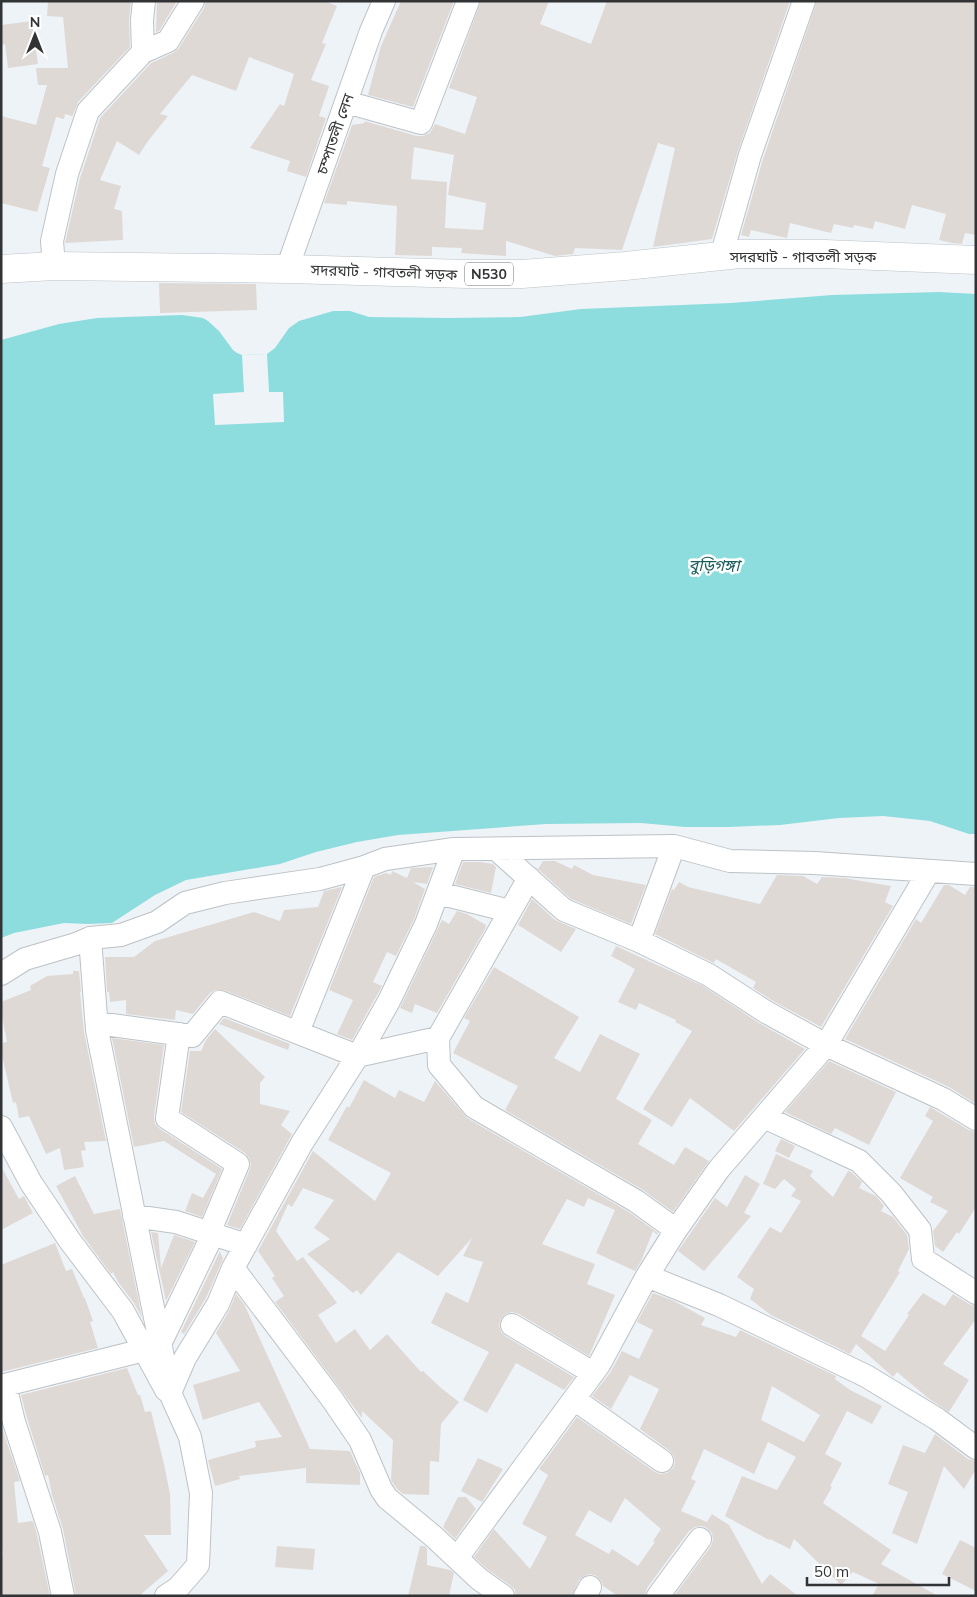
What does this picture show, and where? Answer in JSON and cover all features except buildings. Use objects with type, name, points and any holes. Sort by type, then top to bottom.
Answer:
[{"type":"highway","name":"সদরঘাট - গাবতলী সড়ক","points":[[1,269],[54,266],[522,274],[740,254],[825,254],[976,260]]},
{"type":"street","points":[[143,52],[142,20],[144,1]]},
{"type":"street","points":[[54,266],[52,241],[65,183],[88,111],[143,52],[168,41],[193,1]]},
{"type":"street","name":"চম্পাতলী লেন","points":[[287,269],[371,31],[384,1]]},
{"type":"street","points":[[346,102],[421,123],[468,1]]},
{"type":"street","points":[[721,257],[750,155],[804,1]]},
{"type":"street","points":[[639,941],[674,846]]},
{"type":"street","points":[[1,974],[25,959],[90,938],[121,935],[158,922],[185,903],[217,895],[320,879],[385,859],[454,849],[674,846],[730,861],[815,863],[976,874]]},
{"type":"street","points":[[170,1393],[185,1358],[218,1304],[246,1245],[302,1143],[389,1001],[426,924],[454,849]]},
{"type":"street","points":[[496,849],[564,910],[639,941],[709,975],[766,1012],[826,1045],[943,1100],[976,1119]]},
{"type":"street","points":[[298,1032],[364,867]]},
{"type":"street","points":[[457,1558],[599,1365],[647,1276],[676,1230],[719,1169],[826,1045],[929,871]]},
{"type":"street","points":[[529,878],[438,1038],[439,1065],[474,1107],[636,1201],[676,1230]]},
{"type":"street","points":[[438,893],[510,910]]},
{"type":"street","points":[[90,938],[97,1023],[134,1216],[152,1347],[166,1390],[170,1393],[190,1437],[201,1492],[198,1565],[178,1588],[166,1596]]},
{"type":"street","points":[[97,1023],[192,1036],[220,1002],[357,1056],[438,1038]]},
{"type":"street","points":[[63,1596],[50,1532],[3,1386],[152,1347],[211,1234],[238,1164],[167,1118],[179,1034]]},
{"type":"street","points":[[764,1117],[859,1161],[890,1193],[920,1230],[923,1259],[976,1293]]},
{"type":"street","points":[[1,1127],[31,1183],[70,1241],[152,1347]]},
{"type":"street","points":[[134,1216],[176,1222],[246,1245]]},
{"type":"street","points":[[234,1268],[332,1399],[360,1440],[381,1489],[387,1498],[457,1558],[475,1587],[503,1596]]},
{"type":"street","points":[[647,1276],[720,1305],[866,1376],[937,1419],[976,1448]]},
{"type":"street","points":[[512,1325],[593,1373]]},
{"type":"street","points":[[574,1399],[662,1461]]},
{"type":"street","points":[[658,1596],[700,1540]]},
{"type":"water","name":"বুড়িগঙ্গা","points":[[939,292],[976,294],[976,834],[969,834],[930,821],[883,816],[839,818],[780,825],[728,827],[685,827],[641,823],[546,824],[398,835],[316,852],[280,864],[186,880],[155,895],[112,923],[64,923],[14,933],[1,938],[1,340],[59,324],[97,318],[182,315],[203,318],[208,321],[237,353],[242,355],[267,354],[275,348],[289,328],[299,321],[333,311],[350,311],[369,317],[520,317],[581,309],[731,303],[832,295]]},
{"type":"pier","points":[[267,354],[269,392],[283,392],[284,422],[215,425],[213,394],[244,392],[242,355]]}]
